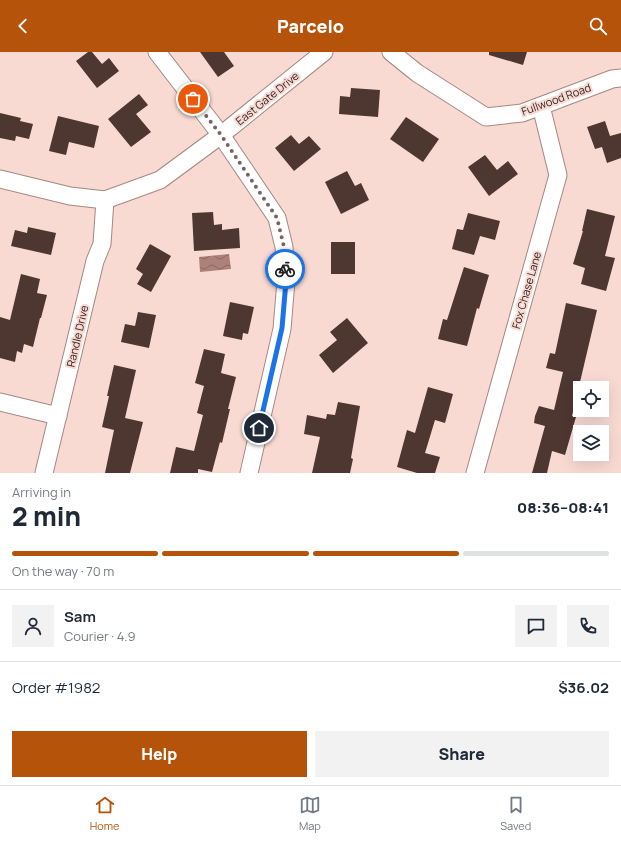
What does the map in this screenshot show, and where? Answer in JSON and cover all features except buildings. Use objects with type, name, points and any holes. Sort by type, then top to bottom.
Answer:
[{"type":"street","points":[[157,52],[221,135],[277,218],[284,247],[286,281],[282,328],[249,473]]},
{"type":"street","name":"East Gate Drive","points":[[105,200],[160,180],[221,135],[324,52]]},
{"type":"street","name":"Fullwood Road","points":[[391,52],[417,73],[486,117],[522,113],[612,79],[621,78]]},
{"type":"street","name":"Fox Chase Lane","points":[[475,473],[558,175],[541,106]]},
{"type":"street","points":[[0,179],[70,196],[105,200]]},
{"type":"street","name":"Randle Drive","points":[[44,473],[95,261],[102,244],[105,200]]},
{"type":"street","points":[[0,402],[58,416]]},
{"type":"water","points":[[229,254],[231,269],[200,272],[199,257]]},
{"type":"way so far","points":[[193,99],[221,135],[277,218],[284,247],[285,269]]},
{"type":"route","points":[[259,428],[282,328],[286,281],[285,269]]}]
